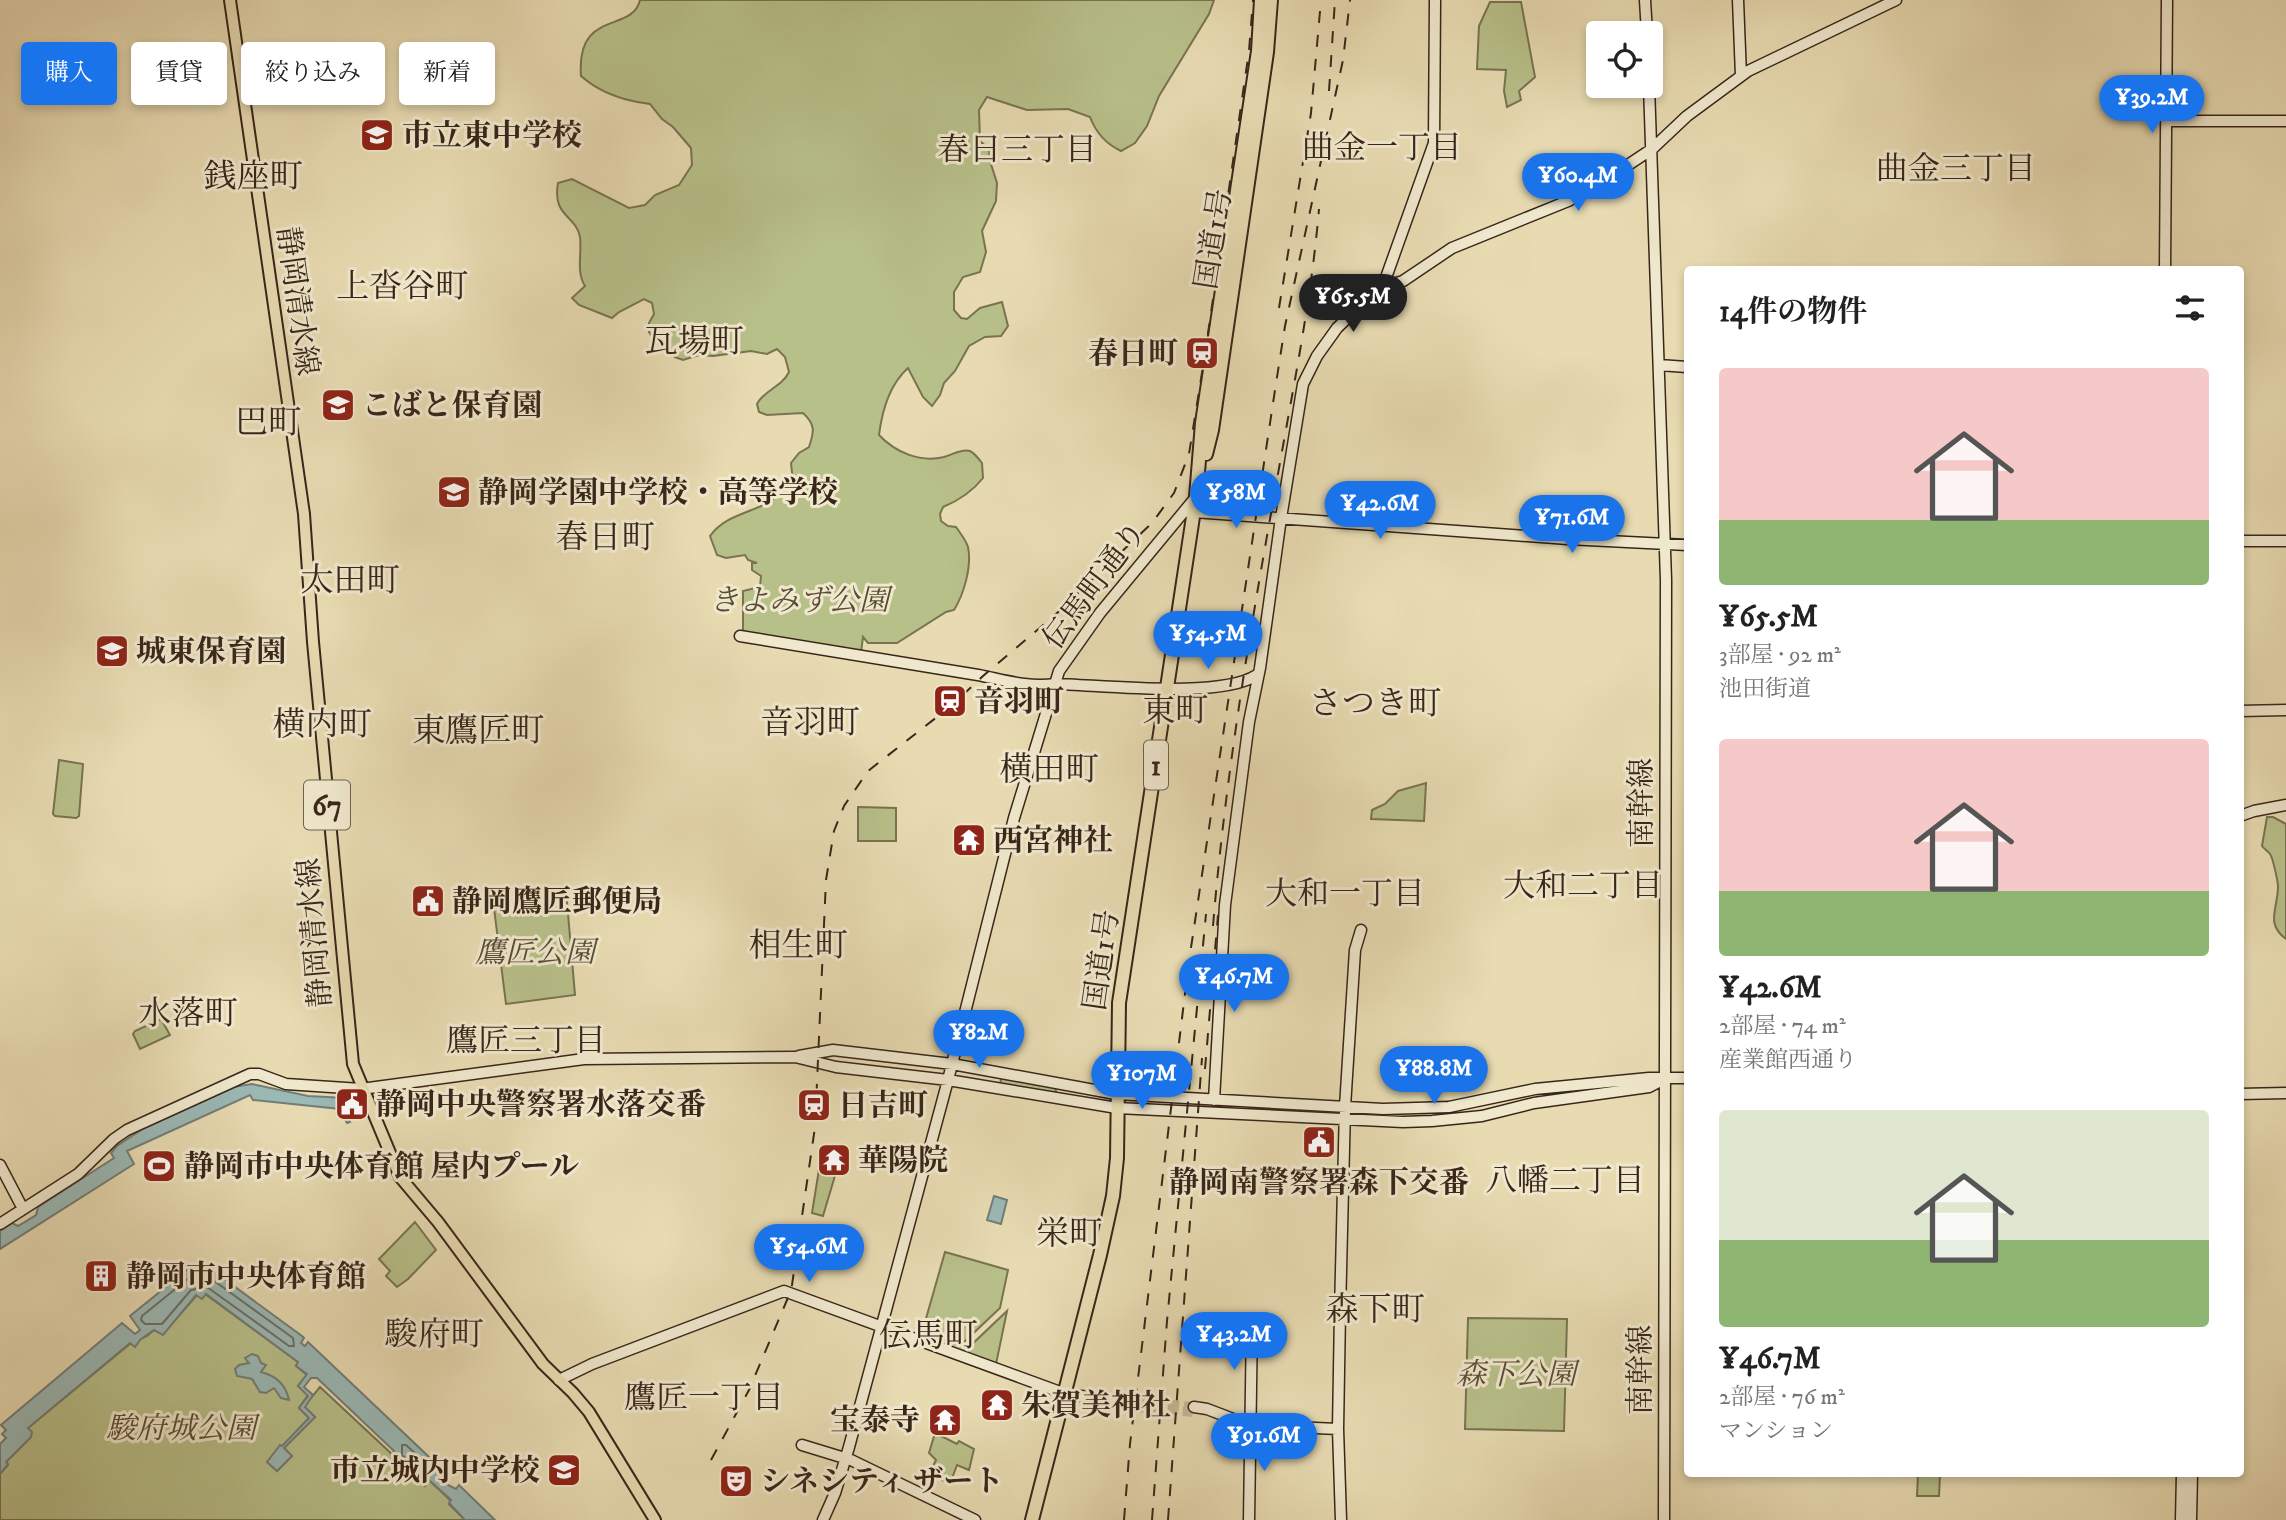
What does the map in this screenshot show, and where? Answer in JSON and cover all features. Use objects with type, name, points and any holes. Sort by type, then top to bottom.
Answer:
[{"type":"highway","name":"国道1号","points":[[1032,1520],[1113,1196],[1119,1003],[1197,491],[1204,409],[1258,51],[1261,0]]},
{"type":"highway","name":"国道1号","points":[[1197,491],[1212,430],[1268,52],[1270,0]]},
{"type":"main road","name":"静岡清水線","points":[[230,0],[304,514],[347,1026],[353,1064],[361,1089],[400,1177],[438,1222],[543,1364],[589,1412],[655,1520]]},
{"type":"street","points":[[1383,286],[1434,142],[1434,0]]},
{"type":"street","points":[[1645,0],[1646,21]]},
{"type":"street","points":[[1738,0],[1741,75]]},
{"type":"street","points":[[1210,1100],[1225,905],[1249,722],[1303,384],[1310,366],[1337,328],[1383,286],[1404,281],[1452,248],[1567,201],[1652,149],[1687,116],[1741,75],[1896,0]]},
{"type":"street","points":[[2165,266],[2167,0]]},
{"type":"street","name":"南幹線","points":[[1650,98],[1665,545],[1664,1520]]},
{"type":"street","points":[[2167,121],[2286,121]]},
{"type":"street","points":[[1659,365],[1684,366]]},
{"type":"street","name":"伝馬町通り","points":[[823,1520],[846,1458],[948,1080],[1014,818],[1059,671],[1100,613],[1197,491]]},
{"type":"street","points":[[1162,536],[1176,522],[1194,512],[1684,545]]},
{"type":"street","points":[[2244,541],[2286,541]]},
{"type":"street","points":[[740,636],[983,676],[1008,683],[1167,689],[1219,686],[1257,676]]},
{"type":"street","points":[[2244,711],[2286,710]]},
{"type":"street","points":[[2244,815],[2286,805]]},
{"type":"street","points":[[1341,1520],[1338,1429],[1345,1113],[1355,950],[1361,930]]},
{"type":"street","points":[[0,1224],[88,1166],[114,1139],[127,1130],[243,1075],[259,1074],[286,1084],[361,1089],[584,1059],[795,1057],[833,1050],[952,1064],[1116,1094],[1345,1113],[1402,1122],[1482,1116],[1534,1103],[1649,1087],[1664,1079]]},
{"type":"street","points":[[795,1057],[836,1067],[948,1080],[1117,1108],[1206,1112],[1345,1113],[1410,1110],[1449,1107],[1535,1089],[1649,1078],[1684,1078]]},
{"type":"street","points":[[2244,1094],[2286,1093]]},
{"type":"street","points":[[0,1165],[23,1209]]},
{"type":"street","points":[[559,1380],[592,1364],[780,1291],[1063,1392],[1129,1404]]},
{"type":"street","points":[[1249,1520],[1252,1321]]},
{"type":"street","points":[[1194,1410],[1215,1412],[1249,1425],[1338,1429]]},
{"type":"street","points":[[802,1446],[846,1458],[975,1520]]},
{"type":"street","points":[[2181,1520],[2182,1477]]},
{"type":"street","points":[[2191,1520],[2192,1477]]},
{"type":"green space","name":"きよみず公園","points":[[640,0],[1214,0],[1209,14],[1159,96],[1147,126],[1135,143],[1121,151],[1102,137],[1090,117],[1068,109],[1027,110],[987,97],[979,110],[980,141],[989,149],[997,183],[996,201],[982,231],[986,252],[980,272],[963,277],[954,292],[954,310],[961,318],[967,319],[980,308],[1002,302],[1008,326],[1001,336],[985,337],[969,346],[932,406],[923,397],[908,368],[896,382],[888,399],[879,435],[885,441],[908,455],[917,457],[944,457],[964,450],[970,451],[982,463],[983,478],[965,495],[943,507],[940,514],[941,521],[956,527],[968,547],[968,571],[958,603],[954,610],[946,612],[897,643],[868,643],[863,637],[861,652],[743,632],[743,591],[760,587],[761,576],[752,570],[752,563],[757,563],[748,560],[745,555],[726,558],[717,555],[710,536],[722,524],[774,499],[793,482],[791,463],[799,453],[809,447],[813,429],[803,413],[767,415],[759,412],[757,404],[760,399],[789,372],[785,357],[777,349],[767,354],[751,351],[699,355],[683,360],[654,340],[649,332],[649,323],[654,314],[652,303],[644,299],[612,318],[579,305],[572,298],[585,286],[580,269],[580,237],[578,230],[558,203],[558,183],[572,179],[629,208],[645,205],[655,195],[679,185],[692,165],[691,148],[650,104],[613,95],[581,76],[582,55],[587,40],[595,31],[627,17],[635,10]]},
{"type":"green space","points":[[1490,2],[1521,2],[1535,77],[1519,91],[1521,100],[1507,107],[1504,91],[1506,70],[1477,69],[1479,26]]},
{"type":"green space","points":[[59,760],[83,764],[79,816],[76,818],[53,814]]},
{"type":"green space","points":[[1426,783],[1424,821],[1371,819],[1372,810],[1385,804],[1398,791]]},
{"type":"green space","points":[[858,807],[896,808],[896,841],[858,841]]},
{"type":"green space","points":[[2267,817],[2286,824],[2286,939],[2276,928],[2274,921],[2277,880],[2271,856],[2262,846]]},
{"type":"green space","name":"鷹匠公園","points":[[567,902],[575,995],[506,1004],[494,908]]},
{"type":"green space","points":[[161,1019],[170,1035],[140,1049],[133,1034],[135,1031]]},
{"type":"green space","points":[[1001,1079],[1055,1087],[1056,1091],[1054,1094],[1000,1085]]},
{"type":"green space","points":[[820,1163],[837,1169],[823,1216],[812,1213]]},
{"type":"green space","points":[[415,1222],[436,1250],[397,1287],[386,1276],[390,1271],[379,1259]]},
{"type":"green space","points":[[945,1252],[1008,1270],[1000,1308],[963,1343],[923,1329]]},
{"type":"green space","name":"駿府城公園","points":[[205,1294],[298,1362],[296,1366],[307,1375],[298,1386],[308,1395],[299,1408],[309,1418],[268,1462],[277,1471],[292,1456],[284,1448],[315,1417],[304,1407],[320,1387],[425,1485],[429,1480],[451,1501],[449,1504],[465,1520],[0,1520],[0,1474],[8,1465],[6,1462],[31,1437],[28,1428],[131,1343],[154,1330],[163,1334],[197,1295]]},
{"type":"green space","points":[[1007,1311],[995,1369],[918,1339],[920,1332],[968,1348]]},
{"type":"green space","name":"森下公園","points":[[1468,1318],[1567,1319],[1564,1431],[1465,1429]]},
{"type":"green space","points":[[935,1433],[974,1449],[969,1470],[957,1465],[950,1484],[929,1474],[936,1460],[929,1453]]},
{"type":"green space","points":[[1918,1477],[1940,1477],[1939,1496],[1917,1496]]},
{"type":"water","points":[[252,1084],[308,1096],[345,1098],[347,1102],[342,1105],[350,1122],[347,1123],[340,1109],[253,1100],[250,1095],[127,1151],[134,1164],[0,1249],[0,1231],[12,1223],[18,1226],[36,1215],[38,1207],[114,1158],[111,1153],[117,1146],[144,1128],[233,1087]]},
{"type":"water","points":[[994,1196],[1007,1200],[1001,1224],[987,1220]]},
{"type":"water","points":[[193,1265],[205,1265],[302,1336],[304,1338],[301,1343],[305,1346],[308,1342],[449,1476],[444,1483],[456,1489],[459,1485],[495,1520],[465,1520],[449,1503],[451,1500],[430,1481],[425,1486],[392,1455],[394,1451],[317,1378],[311,1378],[304,1387],[313,1395],[305,1407],[315,1417],[284,1448],[292,1456],[277,1471],[267,1462],[280,1445],[309,1418],[299,1408],[308,1396],[298,1386],[307,1374],[296,1366],[298,1362],[206,1294],[202,1299],[196,1295],[163,1335],[154,1330],[135,1347],[130,1343],[28,1428],[32,1432],[31,1437],[6,1462],[8,1464],[0,1474],[0,1444],[6,1438],[2,1434],[6,1430],[1,1425],[122,1323],[135,1334],[140,1330],[130,1316]]},
{"type":"water","points":[[252,1354],[258,1356],[261,1363],[266,1365],[261,1372],[272,1376],[283,1386],[289,1400],[281,1398],[274,1388],[266,1393],[260,1392],[252,1379],[237,1376],[235,1369],[239,1365],[249,1363],[245,1358]]},
{"type":"tunnel","points":[[1194,1407],[1136,1402],[1129,1404],[1136,1407],[1194,1412]]},
{"type":"railway","points":[[711,1460],[749,1390],[792,1285],[815,1127],[826,880],[834,831],[844,806],[868,771],[951,706],[1055,615],[1152,523],[1174,493],[1189,454],[1249,51],[1253,0]]},
{"type":"railway","points":[[1279,308],[1311,113],[1321,0]]},
{"type":"railway","points":[[1329,91],[1335,0]]},
{"type":"railway","points":[[1124,1520],[1130,1444],[1189,961],[1285,326],[1343,60],[1350,0]]},
{"type":"railway","points":[[1213,926],[1239,708],[1306,315],[1319,209]]},
{"type":"railway","points":[[1152,1520],[1167,1321],[1206,914]]},
{"type":"railway","points":[[1205,1069],[1218,915]]},
{"type":"railway","points":[[1168,1520],[1202,1058]]},
{"type":"place","name":"市立東中学校","points":[[377,135]]},
{"type":"place","name":"春日町","points":[[1202,353]]},
{"type":"place","name":"こばと保育園","points":[[338,405]]},
{"type":"place","name":"静岡学園中学校・高等学校","points":[[454,492]]},
{"type":"place","name":"城東保育園","points":[[112,651]]},
{"type":"place","name":"音羽町","points":[[950,701]]},
{"type":"place","name":"西宮神社","points":[[969,840]]},
{"type":"place","name":"静岡鷹匠郵便局","points":[[428,901]]},
{"type":"place","name":"静岡中央警察署水落交番","points":[[352,1104]]},
{"type":"place","name":"日吉町","points":[[814,1105]]},
{"type":"place","name":"静岡南警察署森下交番","points":[[1319,1142]]},
{"type":"place","name":"華陽院","points":[[834,1160]]},
{"type":"place","name":"静岡市中央体育館 屋内プール","points":[[159,1166]]},
{"type":"place","name":"静岡市中央体育館","points":[[101,1276]]},
{"type":"place","name":"朱賀美神社","points":[[997,1405]]},
{"type":"place","name":"宝泰寺","points":[[945,1420]]},
{"type":"place","name":"市立城内中学校","points":[[564,1470]]},
{"type":"place","name":"シネシティ ザート","points":[[736,1481]]},
{"type":"district","name":"曲金一丁目","points":[[1382,147]]},
{"type":"district","name":"春日三丁目","points":[[1017,149]]},
{"type":"district","name":"曲金三丁目","points":[[1956,168]]},
{"type":"district","name":"銭座町","points":[[253,175]]},
{"type":"district","name":"上沓谷町","points":[[402,285]]},
{"type":"district","name":"瓦場町","points":[[694,340]]},
{"type":"district","name":"巴町","points":[[268,421]]},
{"type":"district","name":"春日町","points":[[605,536]]},
{"type":"district","name":"太田町","points":[[350,579]]},
{"type":"district","name":"さつき町","points":[[1375,702]]},
{"type":"district","name":"東町","points":[[1175,709]]},
{"type":"district","name":"音羽町","points":[[810,721]]},
{"type":"district","name":"横内町","points":[[322,723]]},
{"type":"district","name":"東鷹匠町","points":[[478,729]]},
{"type":"district","name":"横田町","points":[[1049,768]]},
{"type":"district","name":"大和二丁目","points":[[1583,885]]},
{"type":"district","name":"大和一丁目","points":[[1345,893]]},
{"type":"district","name":"相生町","points":[[798,944]]},
{"type":"district","name":"水落町","points":[[188,1012]]},
{"type":"district","name":"鷹匠三丁目","points":[[526,1040]]},
{"type":"district","name":"八幡二丁目","points":[[1565,1180]]},
{"type":"district","name":"栄町","points":[[1069,1232]]},
{"type":"district","name":"森下町","points":[[1375,1308]]},
{"type":"district","name":"駿府町","points":[[434,1333]]},
{"type":"district","name":"伝馬町","points":[[928,1334]]},
{"type":"district","name":"鷹匠一丁目","points":[[704,1397]]}]
